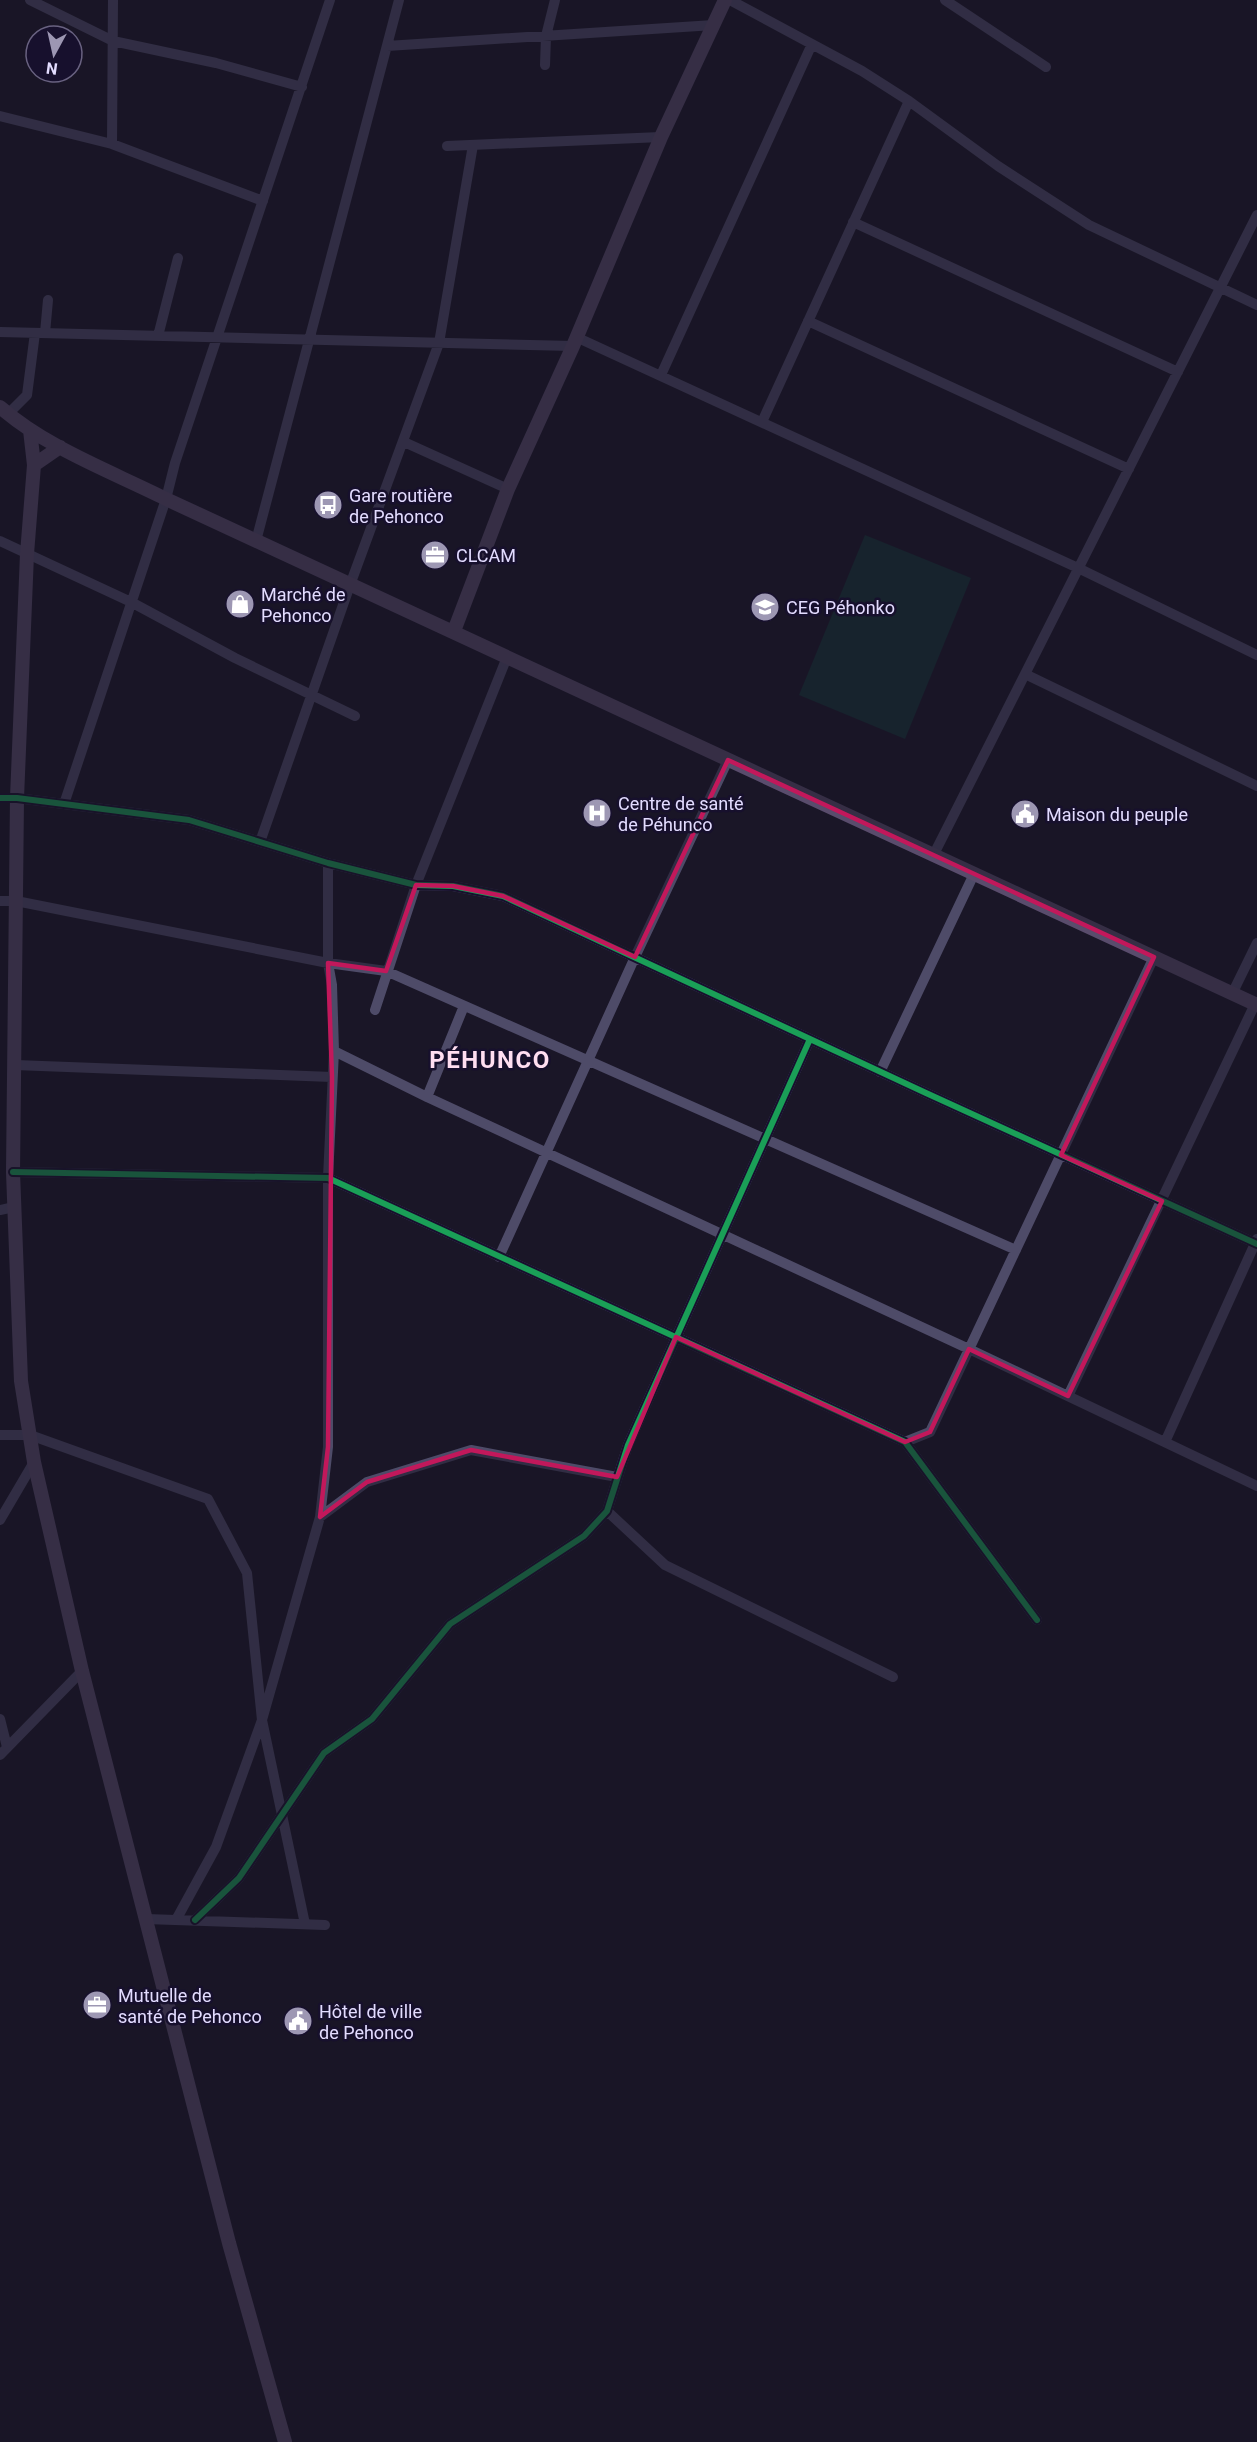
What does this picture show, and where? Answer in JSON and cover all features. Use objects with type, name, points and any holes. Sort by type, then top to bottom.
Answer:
[{"type":"main road","points":[[454,631],[508,489],[661,137],[725,0]]},
{"type":"main road","points":[[4,411],[30,430],[60,447],[166,499],[1256,1005]]},
{"type":"main road","points":[[30,430],[34,465],[27,554],[17,798],[13,1172],[21,1381],[34,1462],[81,1671],[229,2243],[285,2442]]},
{"type":"main road","points":[[34,465],[60,447]]},
{"type":"street","points":[[30,0],[113,40],[216,63],[302,87]]},
{"type":"street","points":[[112,144],[113,0]]},
{"type":"street","points":[[64,804],[330,0]]},
{"type":"street","points":[[256,541],[399,0]]},
{"type":"street","points":[[545,65],[546,36],[555,0]]},
{"type":"street","points":[[730,0],[862,71],[909,101],[998,166],[1089,225],[1257,305]]},
{"type":"street","points":[[945,0],[1046,67]]},
{"type":"street","points":[[387,46],[714,25]]},
{"type":"street","points":[[661,375],[812,44]]},
{"type":"street","points":[[762,422],[909,101]]},
{"type":"street","points":[[0,116],[112,144],[263,201]]},
{"type":"street","points":[[447,146],[661,137]]},
{"type":"street","points":[[260,842],[350,585],[439,343],[473,145]]},
{"type":"street","points":[[933,856],[1257,214]]},
{"type":"street","points":[[853,222],[1178,372]]},
{"type":"street","points":[[158,336],[178,258]]},
{"type":"street","points":[[4,411],[27,395],[48,300]]},
{"type":"street","points":[[808,321],[1129,469]]},
{"type":"street","points":[[0,332],[439,343],[574,341],[661,375],[1078,568],[1257,656]]},
{"type":"street","points":[[404,442],[508,489]]},
{"type":"street","points":[[0,541],[131,602],[235,658],[355,716]]},
{"type":"street","points":[[375,1010],[416,885],[507,657]]},
{"type":"street","points":[[1025,674],[1257,786]]},
{"type":"street","points":[[499,1257],[634,957],[728,760]]},
{"type":"street","points":[[0,798],[17,798],[189,820],[328,863],[416,885],[453,886],[503,896],[880,1072],[1256,1242],[1165,1442]]},
{"type":"street","points":[[176,1920],[216,1847],[262,1720],[320,1517],[328,1447],[328,1178],[334,1052],[332,985],[328,963],[328,863]]},
{"type":"street","points":[[880,1072],[974,874]]},
{"type":"street","points":[[0,901],[16,901],[328,963],[386,971],[1016,1250]]},
{"type":"street","points":[[1232,993],[1257,943]]},
{"type":"street","points":[[905,1442],[930,1432],[1154,957]]},
{"type":"street","points":[[1068,1396],[1256,1005]]},
{"type":"street","points":[[427,1097],[464,1006]]},
{"type":"street","points":[[195,1920],[239,1878],[324,1753],[372,1719],[450,1624],[584,1536],[607,1511],[627,1445],[810,1039]]},
{"type":"street","points":[[334,1052],[1256,1483]]},
{"type":"street","points":[[15,1065],[332,1077]]},
{"type":"street","points":[[13,1172],[328,1178],[905,1442],[1036,1620]]},
{"type":"street","points":[[0,1208],[14,1208]]},
{"type":"street","points":[[0,1435],[30,1436],[208,1499],[247,1573],[262,1720],[305,1924]]},
{"type":"street","points":[[320,1517],[367,1482],[471,1450],[617,1477]]},
{"type":"street","points":[[0,1520],[34,1462]]},
{"type":"street","points":[[607,1511],[665,1565],[893,1677]]},
{"type":"street","points":[[4,1751],[81,1671]]},
{"type":"street","points":[[0,1719],[4,1751]]},
{"type":"street","points":[[146,1919],[326,1925]]},
{"type":"highlighted area","points":[[728,760],[1154,957],[1061,1155],[1162,1201],[1068,1396],[969,1349],[930,1432],[905,1442],[676,1337],[617,1477],[471,1450],[367,1482],[320,1517],[328,1447],[332,1077],[328,963],[386,971],[416,885],[453,886],[503,896],[635,957]]},
{"type":"green space","points":[[865,535],[971,578],[905,739],[799,695]]},
{"type":"cycle path","points":[[0,798],[17,798],[189,820],[328,863],[416,885],[453,886],[503,896],[1257,1244]]},
{"type":"cycle path","points":[[195,1920],[239,1878],[324,1753],[372,1719],[450,1624],[584,1536],[607,1511],[628,1445],[810,1039]]},
{"type":"cycle path","points":[[13,1172],[328,1178],[905,1442],[1037,1620]]},
{"type":"place","name":"Gare routière de Pehonco","points":[[328,505]]},
{"type":"place","name":"CLCAM","points":[[435,555]]},
{"type":"place","name":"Marché de Pehonco","points":[[240,604]]},
{"type":"place","name":"CEG Péhonko","points":[[765,607]]},
{"type":"place","name":"Centre de santé de Péhunco","points":[[597,813]]},
{"type":"place","name":"Maison du peuple","points":[[1025,814]]},
{"type":"place","name":"Mutuelle de santé de Pehonco","points":[[97,2005]]},
{"type":"place","name":"Hôtel de ville de Pehonco","points":[[298,2021]]},
{"type":"district","name":"PÉHUNCO","points":[[490,1060]]}]
